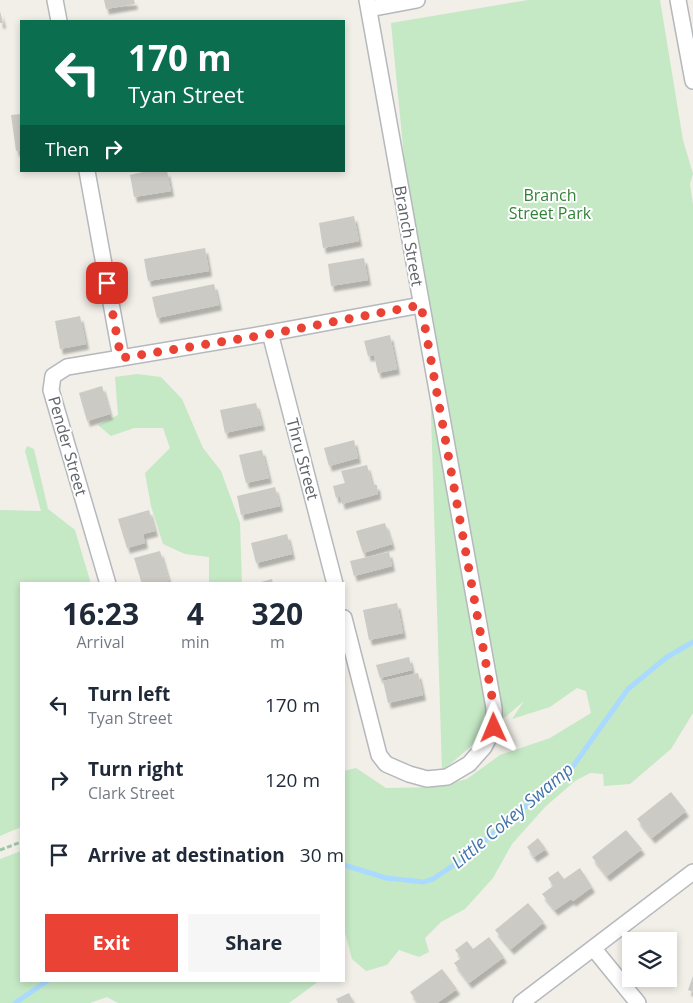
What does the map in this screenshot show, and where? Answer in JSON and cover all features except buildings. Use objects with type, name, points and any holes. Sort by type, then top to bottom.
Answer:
[{"type":"street","points":[[55,0],[59,20]]},
{"type":"street","points":[[368,4],[417,0]]},
{"type":"street","points":[[678,0],[693,81]]},
{"type":"street","name":"Branch Street","points":[[345,622],[379,755],[386,764],[427,779],[447,777],[469,764],[484,746],[494,728],[494,708],[368,4]]},
{"type":"street","points":[[87,172],[121,358]]},
{"type":"street","name":"Pender Street","points":[[107,582],[51,390],[53,376],[67,367],[270,334],[421,305]]},
{"type":"street","name":"Thru Street","points":[[270,334],[334,582]]},
{"type":"street","points":[[521,1003],[693,872]]},
{"type":"street","points":[[594,949],[638,1003]]},
{"type":"path","points":[[0,850],[20,842]]},
{"type":"green space","name":"Branch Street Park","points":[[528,0],[660,0],[683,140],[693,174],[690,184],[693,205],[693,713],[671,749],[630,784],[604,786],[603,774],[590,773],[575,781],[545,807],[512,844],[493,878],[465,909],[441,922],[425,938],[429,952],[419,957],[399,950],[387,965],[366,971],[352,959],[345,933],[345,771],[356,768],[386,788],[437,787],[467,779],[500,755],[550,738],[591,713],[586,691],[577,688],[550,707],[512,719],[524,701],[442,771],[427,284],[411,229],[391,23]]},
{"type":"green space","points":[[137,374],[161,377],[182,399],[203,448],[221,471],[240,523],[242,582],[209,582],[209,557],[185,554],[163,544],[151,506],[145,473],[170,448],[163,428],[134,428],[111,436],[98,425],[118,415],[115,377]]},
{"type":"green space","points":[[27,446],[34,449],[48,509],[75,530],[90,582],[20,582],[20,827],[0,836],[0,510],[41,511],[25,451]]},
{"type":"green space","points":[[20,851],[20,982],[318,982],[289,1003],[118,1003],[107,997],[90,1003],[0,1003],[0,859]]},
{"type":"waterway","name":"Little Cokey Swamp","points":[[345,865],[386,878],[424,882],[433,879],[461,860],[571,769],[628,689],[667,657],[693,642]]},
{"type":"waterway","name":"Little Cokey Swamp","points":[[15,1003],[46,982]]},
{"type":"route","points":[[107,283],[121,358],[270,334],[421,305],[494,708],[494,728]]}]
